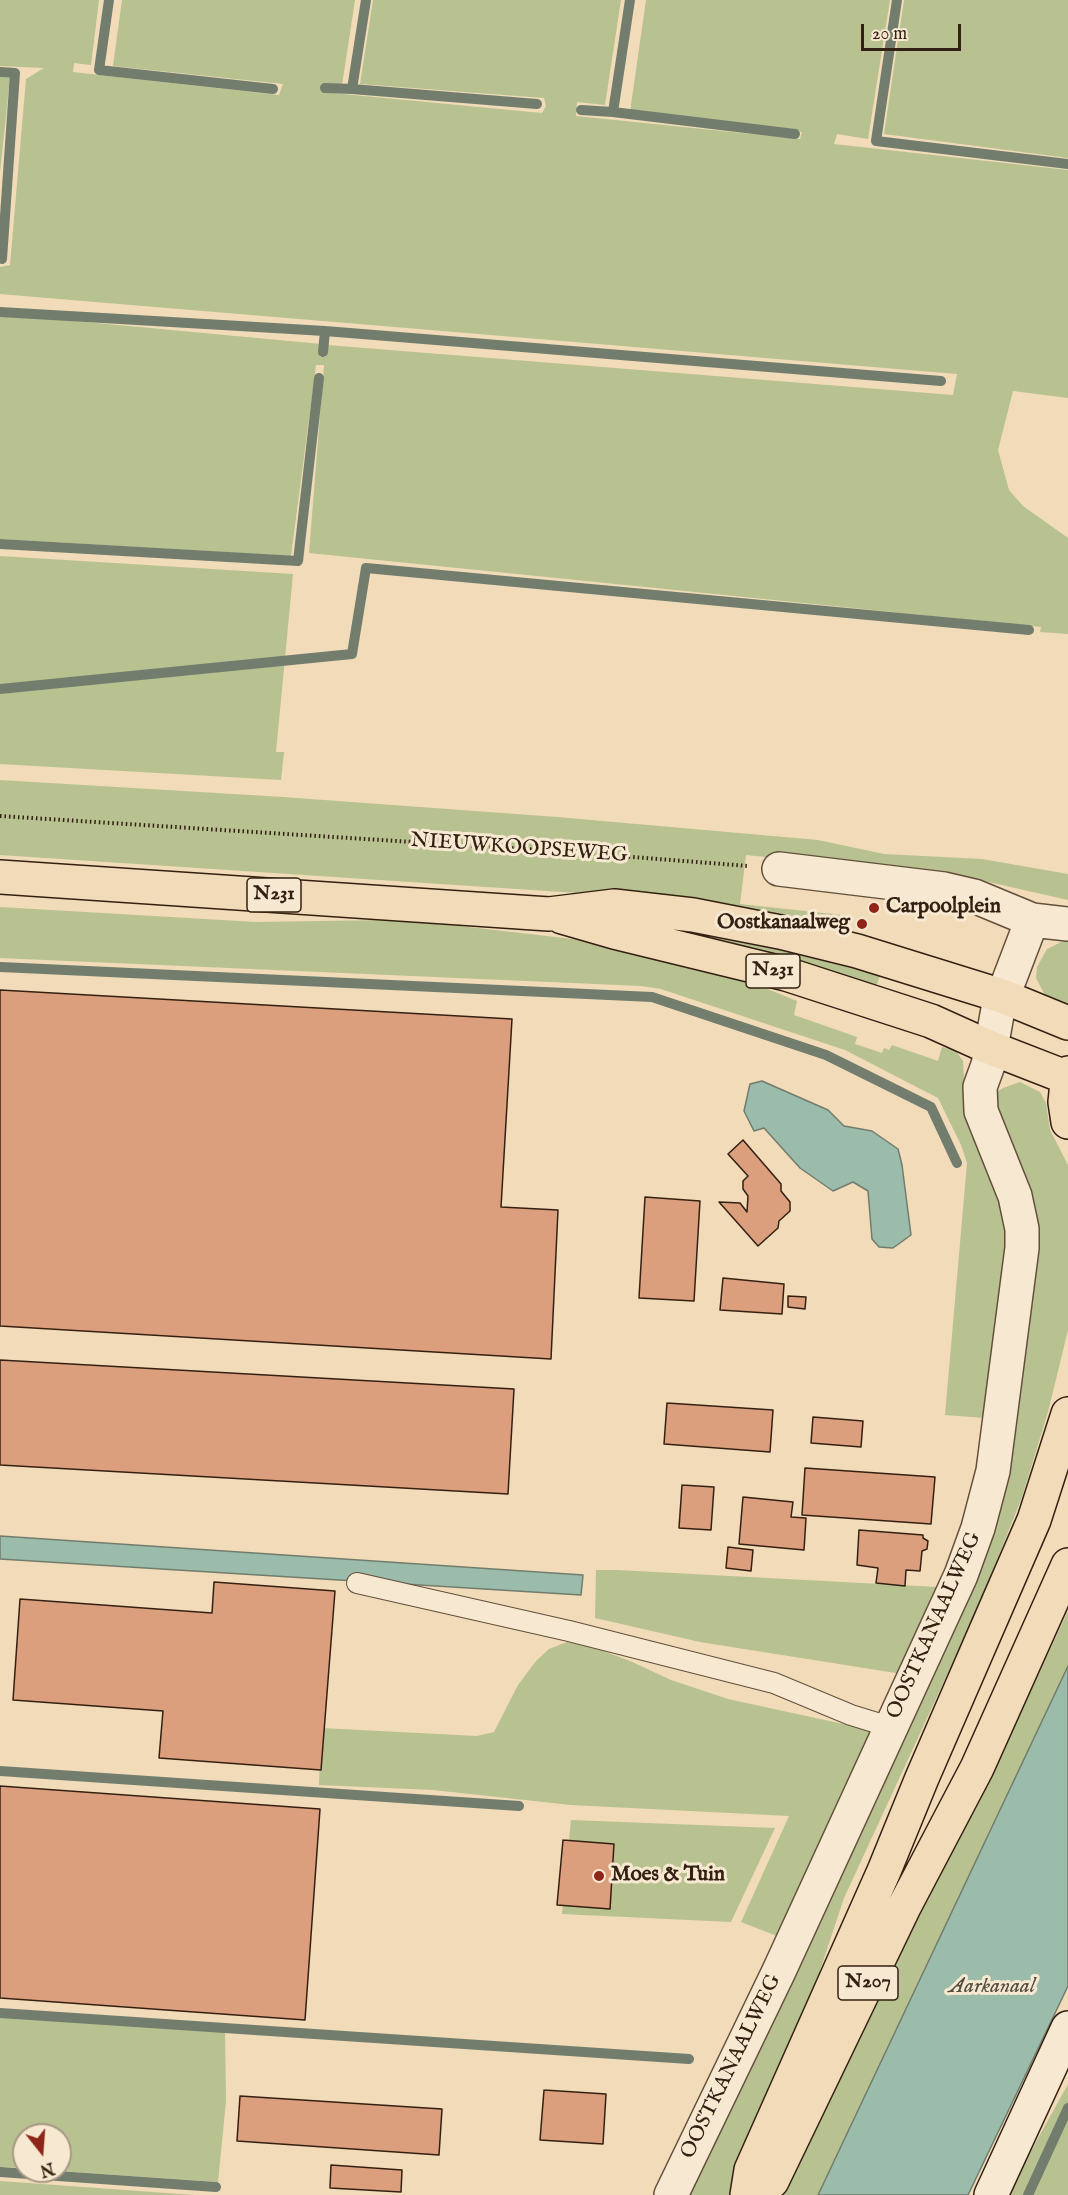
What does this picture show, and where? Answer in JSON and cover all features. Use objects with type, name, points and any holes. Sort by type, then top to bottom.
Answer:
[{"type":"main road","name":"N231","points":[[0,877],[549,914],[614,906],[693,915],[780,932],[857,951],[1002,996],[1068,1023]]},
{"type":"main road","name":"N231","points":[[549,914],[786,974],[931,1021],[991,1048],[1068,1076]]},
{"type":"main road","points":[[1068,1076],[1065,1102],[1068,1122]]},
{"type":"main road","name":"N207","points":[[747,2195],[751,2170],[885,1871],[922,1778],[1034,1520],[1068,1414]]},
{"type":"main road","name":"N207","points":[[756,2195],[772,2181],[904,1907],[977,1768],[1068,1565]]},
{"type":"street","points":[[779,869],[945,889],[974,896],[1032,920],[1068,924]]},
{"type":"street","name":"OOSTKANAALWEG","points":[[671,2195],[779,1971],[961,1575],[978,1528],[993,1471],[1022,1248],[1022,1229],[1015,1196],[981,1111],[980,1087],[988,1065],[1002,996],[1032,920]]},
{"type":"street","points":[[991,2195],[1068,2028]]},
{"type":"lane","points":[[357,1583],[569,1631],[774,1683],[851,1715],[890,1727]]},
{"type":"path","name":"NIEUWKOOPSEWEG","points":[[0,816],[556,851],[779,869]]},
{"type":"green space","points":[[0,0],[99,0],[91,65],[74,63],[73,72],[279,95],[283,84],[113,66],[122,0],[355,0],[342,85],[323,86],[322,92],[542,113],[546,106],[544,98],[360,84],[373,0],[621,0],[605,105],[577,102],[576,116],[800,139],[802,132],[630,112],[646,0],[890,0],[868,139],[837,134],[834,144],[1068,170],[1068,398],[1013,391],[998,450],[1009,490],[1023,506],[1068,538],[1068,634],[1040,632],[1041,627],[309,553],[324,365],[316,365],[291,556],[0,539],[0,314],[321,344],[320,357],[325,357],[327,345],[953,395],[957,374],[0,294],[0,267],[10,265],[26,79],[44,68],[0,66]]},
{"type":"green space","points":[[904,0],[1068,0],[1068,158],[884,134]]},
{"type":"green space","points":[[0,77],[10,78],[0,172]]},
{"type":"green space","points":[[0,556],[293,574],[276,752],[284,752],[281,780],[0,764]]},
{"type":"green space","points":[[0,780],[557,817],[818,840],[884,854],[982,859],[1068,874],[1068,900],[971,878],[746,855],[740,904],[851,916],[848,927],[623,896],[0,855]]},
{"type":"green space","points":[[0,907],[256,922],[385,920],[590,941],[743,979],[797,1001],[794,1015],[857,1037],[855,1044],[882,1053],[884,1048],[889,1050],[892,1045],[938,1061],[942,1047],[956,1051],[963,1061],[965,1102],[999,1195],[1008,1236],[985,1418],[945,1415],[967,1163],[961,1145],[938,1098],[845,1050],[661,989],[641,986],[0,958]]},
{"type":"green space","points":[[626,917],[882,970],[875,990]]},
{"type":"green space","points":[[1068,941],[1068,1005],[1046,997],[1036,978],[1037,967],[1047,949]]},
{"type":"green space","points":[[1020,1082],[1040,1092],[1046,1103],[1050,1130],[1068,1165],[1068,1330],[1048,1412],[1022,1497],[993,1570],[965,1636],[844,1898],[791,2058],[730,2195],[684,2195],[1013,1424],[1002,1130],[995,1101],[998,1091]]},
{"type":"green space","points":[[596,1570],[937,1587],[902,1674],[700,1642],[595,1618]]},
{"type":"green space","points":[[1068,1611],[1068,1666],[818,2195],[771,2195],[858,2002],[980,1801]]},
{"type":"green space","points":[[567,1642],[595,1648],[671,1680],[728,1699],[875,1731],[777,1936],[741,1922],[789,1816],[571,1805],[433,1790],[319,1785],[321,1728],[477,1736],[494,1732],[518,1685],[536,1661],[549,1649]]},
{"type":"green space","points":[[571,1820],[775,1828],[731,1922],[562,1914]]},
{"type":"green space","points":[[0,2017],[225,2031],[226,2101],[218,2182],[72,2172],[72,2123],[12,2123],[12,2168],[0,2167]]},
{"type":"green space","points":[[1068,2084],[1068,2195],[1008,2195],[1015,2180]]},
{"type":"green space","points":[[0,2181],[194,2195],[0,2195]]},
{"type":"water","points":[[762,1081],[828,1110],[844,1126],[872,1131],[898,1149],[911,1235],[893,1248],[879,1247],[872,1239],[868,1191],[853,1182],[833,1191],[800,1168],[764,1128],[754,1131],[744,1111],[750,1084]]},
{"type":"water","points":[[0,1536],[583,1575],[581,1595],[0,1559]]},
{"type":"water","name":"Aarkanaal","points":[[1068,1666],[1068,1986],[968,2195],[818,2195]]},
{"type":"building","points":[[0,990],[512,1019],[501,1207],[558,1210],[551,1359],[0,1326]]},
{"type":"building","points":[[743,1140],[781,1184],[781,1191],[790,1202],[790,1211],[779,1221],[778,1228],[758,1246],[719,1202],[740,1203],[747,1212],[748,1196],[743,1189],[743,1181],[748,1176],[728,1154]]},
{"type":"building","points":[[645,1197],[700,1201],[694,1301],[639,1298]]},
{"type":"building","points":[[723,1278],[784,1284],[782,1314],[720,1310]]},
{"type":"building","points":[[788,1296],[806,1297],[805,1309],[788,1307]]},
{"type":"building","points":[[0,1360],[514,1389],[508,1494],[0,1465]]},
{"type":"building","points":[[667,1403],[773,1410],[770,1452],[664,1444]]},
{"type":"building","points":[[813,1417],[863,1421],[861,1447],[811,1443]]},
{"type":"building","points":[[805,1468],[935,1477],[931,1524],[802,1515]]},
{"type":"building","points":[[682,1485],[714,1487],[711,1530],[679,1528]]},
{"type":"building","points":[[743,1497],[793,1502],[791,1517],[806,1518],[804,1550],[739,1544]]},
{"type":"building","points":[[859,1530],[923,1535],[923,1538],[928,1541],[927,1549],[922,1551],[920,1571],[906,1570],[905,1586],[876,1583],[878,1568],[857,1565]]},
{"type":"building","points":[[728,1547],[753,1550],[751,1571],[726,1568]]},
{"type":"building","points":[[214,1582],[335,1591],[321,1770],[159,1758],[163,1711],[13,1700],[20,1599],[212,1613]]},
{"type":"building","points":[[0,1786],[320,1809],[305,2020],[0,1998]]},
{"type":"building","points":[[563,1840],[614,1844],[610,1909],[557,1905]]},
{"type":"building","points":[[544,2090],[606,2094],[603,2144],[540,2140]]},
{"type":"building","points":[[240,2096],[442,2109],[439,2155],[237,2141]]},
{"type":"building","points":[[331,2165],[402,2170],[401,2192],[330,2188]]},
{"type":"waterway","points":[[109,0],[99,70],[273,89]]},
{"type":"waterway","points":[[366,0],[352,89],[537,104]]},
{"type":"waterway","points":[[630,0],[613,112],[795,134]]},
{"type":"waterway","points":[[897,0],[876,141],[1068,164]]},
{"type":"waterway","points":[[0,72],[15,73],[2,259]]},
{"type":"waterway","points":[[325,88],[352,89]]},
{"type":"waterway","points":[[581,110],[613,112]]},
{"type":"waterway","points":[[0,312],[325,331],[941,381]]},
{"type":"waterway","points":[[323,352],[325,331]]},
{"type":"waterway","points":[[0,544],[298,561],[319,378]]},
{"type":"waterway","points":[[0,689],[352,654],[366,568],[1029,630]]},
{"type":"waterway","points":[[0,967],[652,997],[826,1055],[931,1107],[957,1163]]},
{"type":"waterway","points":[[0,1771],[519,1806]]},
{"type":"waterway","points":[[0,2013],[689,2059]]},
{"type":"waterway","points":[[1028,2195],[1068,2108]]},
{"type":"waterway","points":[[0,2172],[216,2187]]},
{"type":"place","name":"Carpoolplein","points":[[874,908]]},
{"type":"place","name":"Oostkanaalweg","points":[[862,924]]},
{"type":"place","name":"Moes & Tuin","points":[[599,1876]]}]
